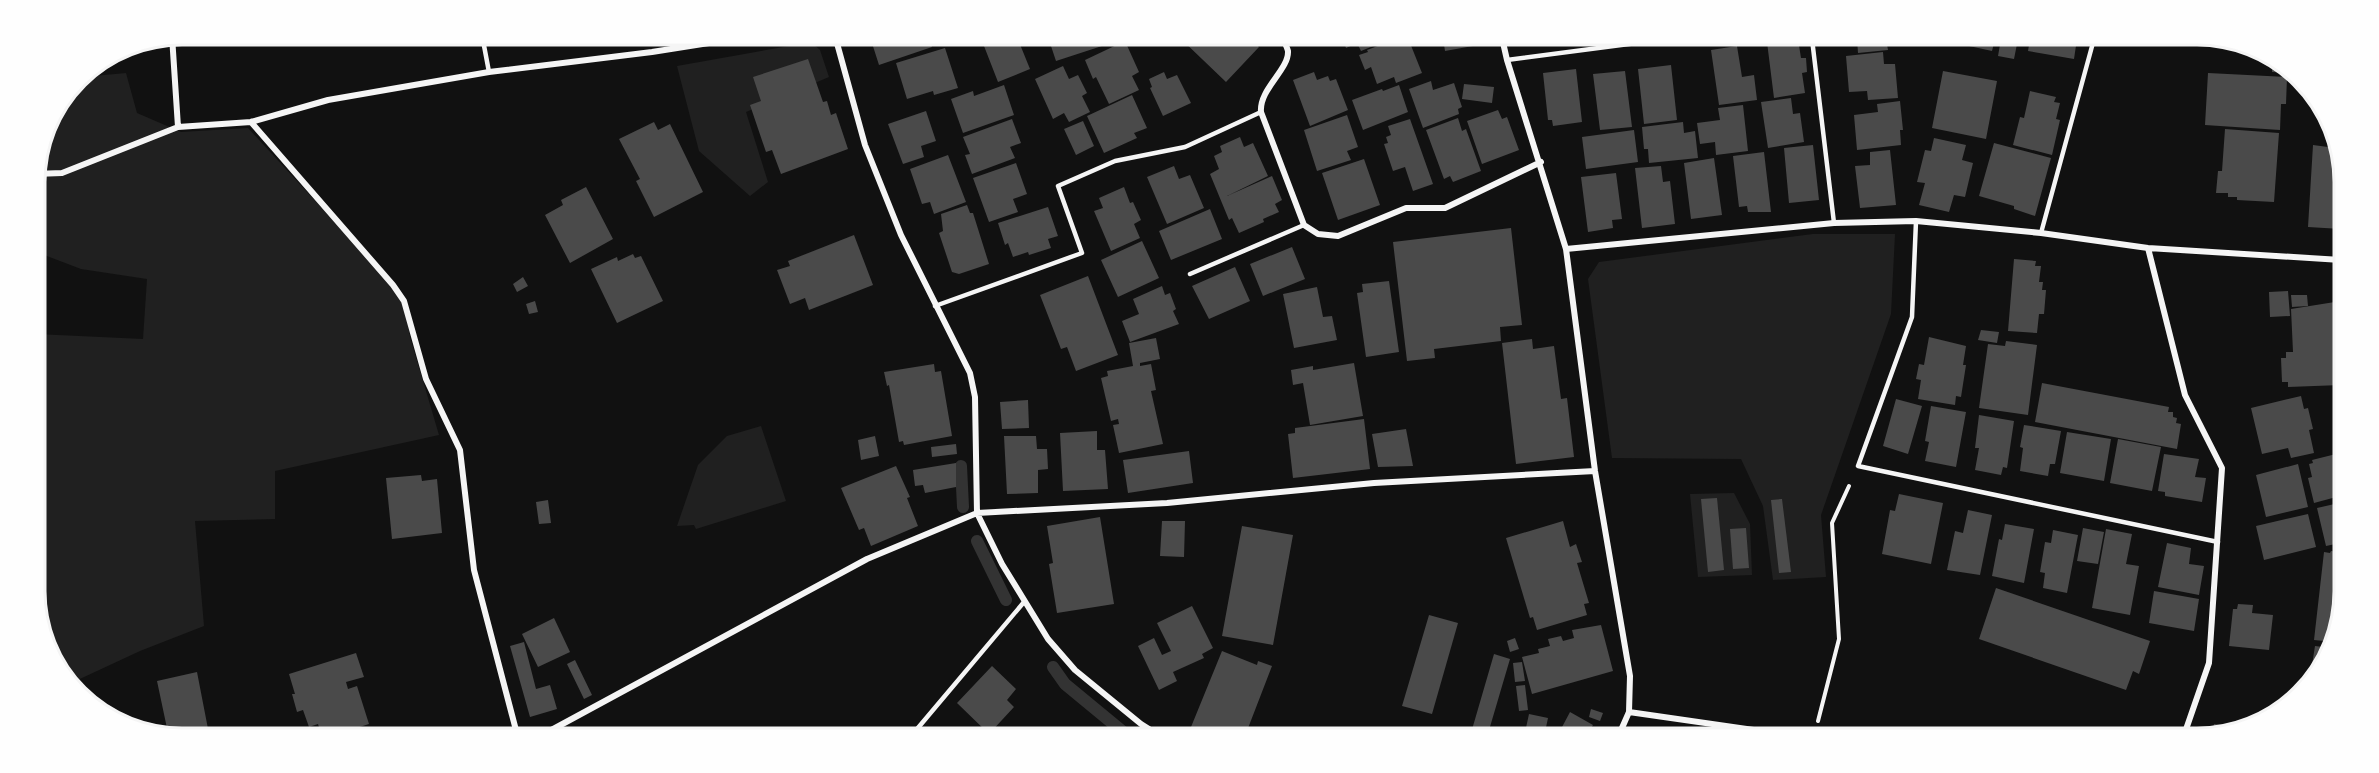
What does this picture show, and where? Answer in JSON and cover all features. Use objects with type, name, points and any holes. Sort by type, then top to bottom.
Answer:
[{"type":"street","points":[[45,174],[62,173],[177,127],[251,122],[328,100],[489,72],[696,45]]},
{"type":"street","points":[[838,45],[864,145],[901,235],[970,373],[975,397],[977,513],[1002,564],[1048,639],[1075,670],[1147,728]]},
{"type":"street","points":[[1285,45],[1288,51],[1286,60],[1260,103],[1261,112],[1304,225],[1318,234],[1338,236],[1406,208],[1444,208],[1541,162]]},
{"type":"street","points":[[1504,45],[1566,249],[1595,471],[1630,676],[1629,712],[1622,728]]},
{"type":"street","points":[[173,46],[177,127]]},
{"type":"street","points":[[251,122],[393,285],[404,301],[426,379],[460,450],[474,570],[515,728]]},
{"type":"street","points":[[1566,249],[1834,223],[1916,222],[2042,233],[2148,248],[2334,260]]},
{"type":"street","points":[[2148,248],[2186,394],[2222,468],[2209,663],[2186,728]]},
{"type":"street","points":[[555,728],[867,559],[977,513],[1167,503],[1374,483],[1595,471]]},
{"type":"street","points":[[1629,712],[1740,728]]},
{"type":"lane","points":[[484,45],[489,72]]},
{"type":"lane","points":[[1507,60],[1622,45]]},
{"type":"lane","points":[[1813,45],[1834,223]]},
{"type":"lane","points":[[2042,233],[2092,45]]},
{"type":"lane","points":[[936,306],[1082,253],[1058,186],[1114,161],[1185,147],[1261,112]]},
{"type":"lane","points":[[1916,222],[1912,317],[1858,466],[2218,542]]},
{"type":"lane","points":[[1190,274],[1304,225]]},
{"type":"lane","points":[[918,728],[1024,602]]},
{"type":"path","points":[[1817,726],[1839,639],[1832,523],[1858,466]]},
{"type":"shaded area","points":[[794,45],[814,45],[820,50],[829,77],[746,112],[768,182],[750,196],[699,151],[677,66]]},
{"type":"shaded area","points":[[126,73],[137,113],[181,132],[248,128],[393,285],[404,301],[410,337],[439,435],[275,471],[275,519],[195,521],[204,626],[140,651],[78,680],[55,644],[46,609],[45,334],[143,339],[147,279],[81,269],[45,255],[45,173],[50,146],[63,113],[73,98],[95,76]]},
{"type":"shaded area","points":[[1813,234],[1895,234],[1891,314],[1821,515],[1826,577],[1773,580],[1763,506],[1741,459],[1612,458],[1588,279],[1599,262]]},
{"type":"shaded area","points":[[761,426],[786,501],[696,529],[694,525],[677,526],[698,465],[727,436]]},
{"type":"shaded area","points":[[1734,493],[1750,524],[1752,575],[1698,577],[1690,494]]},
{"type":"building","points":[[873,45],[931,45],[932,47],[879,65]]},
{"type":"building","points":[[1020,45],[1030,69],[998,82],[984,46]]},
{"type":"building","points":[[1051,45],[1102,45],[1102,46],[1056,61]]},
{"type":"building","points":[[1117,45],[1127,45],[1139,72],[1132,76],[1139,90],[1109,104],[1096,77],[1093,79],[1085,60]]},
{"type":"building","points":[[1187,45],[1257,45],[1259,47],[1226,82]]},
{"type":"building","points":[[1358,45],[1376,45],[1361,51]]},
{"type":"building","points":[[1380,45],[1411,45],[1422,73],[1396,83],[1394,77],[1377,84],[1371,67],[1365,70],[1359,55],[1368,52],[1367,50]]},
{"type":"building","points":[[1444,45],[1478,45],[1445,51]]},
{"type":"building","points":[[1767,45],[1799,45],[1801,58],[1806,58],[1807,72],[1802,73],[1805,93],[1774,98]]},
{"type":"building","points":[[1857,45],[1887,45],[1888,50],[1858,53]]},
{"type":"building","points":[[1964,45],[1994,45],[1992,51]]},
{"type":"building","points":[[2000,45],[2017,45],[2014,59],[1998,56]]},
{"type":"building","points":[[2029,45],[2076,45],[2074,59],[2028,51]]},
{"type":"building","points":[[1737,46],[1742,77],[1754,75],[1757,100],[1719,105],[1711,50]]},
{"type":"building","points":[[945,48],[958,88],[934,95],[933,91],[907,99],[896,63]]},
{"type":"building","points":[[1883,52],[1884,64],[1895,64],[1898,98],[1868,100],[1867,91],[1849,92],[1846,56]]},
{"type":"building","points":[[808,59],[823,102],[827,101],[831,115],[836,113],[848,149],[781,174],[772,150],[766,152],[750,105],[761,101],[753,77]]},
{"type":"building","points":[[1671,65],[1677,120],[1644,124],[1638,69]]},
{"type":"building","points":[[1063,66],[1069,79],[1078,75],[1087,93],[1082,96],[1090,112],[1069,122],[1064,113],[1053,119],[1035,79]]},
{"type":"building","points":[[1576,69],[1582,122],[1553,126],[1552,120],[1548,120],[1543,73]]},
{"type":"building","points":[[1625,71],[1632,127],[1600,130],[1593,74]]},
{"type":"building","points":[[1943,71],[1997,81],[1986,139],[1932,128]]},
{"type":"building","points":[[1164,72],[1167,79],[1177,75],[1191,103],[1163,116],[1150,88],[1152,87],[1149,79]]},
{"type":"building","points":[[1314,72],[1317,80],[1328,76],[1330,81],[1336,79],[1348,110],[1310,126],[1293,80]]},
{"type":"building","points":[[2208,73],[2285,77],[2287,79],[2286,104],[2281,104],[2280,130],[2205,125]]},
{"type":"building","points":[[1431,81],[1433,90],[1454,83],[1462,107],[1458,109],[1459,114],[1423,128],[1409,89]]},
{"type":"building","points":[[1464,84],[1494,87],[1492,103],[1462,99]]},
{"type":"building","points":[[1004,85],[1014,115],[963,133],[951,99],[973,91],[974,96]]},
{"type":"building","points":[[1399,85],[1408,112],[1363,130],[1352,100]]},
{"type":"building","points":[[2030,91],[2056,97],[2054,102],[2060,103],[2056,119],[2060,120],[2052,155],[2013,145],[2020,117],[2024,118]]},
{"type":"building","points":[[1132,95],[1147,128],[1134,133],[1137,138],[1104,153],[1087,116]]},
{"type":"building","points":[[1791,98],[1793,114],[1800,113],[1804,142],[1768,148],[1761,102]]},
{"type":"building","points":[[1900,101],[1903,130],[1900,130],[1901,145],[1857,150],[1854,115],[1878,112],[1877,104]]},
{"type":"building","points":[[1743,105],[1748,151],[1716,155],[1715,142],[1700,144],[1697,123],[1720,120],[1718,108]]},
{"type":"building","points":[[1498,110],[1502,119],[1507,117],[1519,150],[1482,164],[1467,121]]},
{"type":"building","points":[[926,111],[936,141],[921,146],[924,157],[903,164],[888,124]]},
{"type":"building","points":[[1347,115],[1358,147],[1347,151],[1351,160],[1317,171],[1304,130]]},
{"type":"building","points":[[1458,118],[1462,131],[1466,129],[1481,171],[1453,182],[1450,176],[1444,179],[1426,130]]},
{"type":"building","points":[[1012,119],[1021,143],[1010,147],[1015,158],[972,174],[965,155],[970,154],[963,137]]},
{"type":"building","points":[[1410,119],[1433,184],[1413,191],[1405,167],[1393,171],[1384,144],[1388,143],[1386,137],[1391,135],[1388,126]]},
{"type":"building","points":[[1083,121],[1094,146],[1076,155],[1064,129]]},
{"type":"building","points":[[654,122],[658,130],[670,124],[703,192],[654,217],[636,181],[640,179],[619,139]]},
{"type":"building","points":[[1683,122],[1684,133],[1695,131],[1698,158],[1649,163],[1648,149],[1644,149],[1642,127]]},
{"type":"building","points":[[2225,129],[2279,133],[2274,202],[2237,200],[2237,197],[2228,197],[2228,193],[2216,193],[2218,171],[2222,171]]},
{"type":"building","points":[[1634,130],[1638,162],[1586,169],[1582,137]]},
{"type":"building","points":[[1240,137],[1244,147],[1253,143],[1268,176],[1227,196],[1272,176],[1282,200],[1275,204],[1279,212],[1263,219],[1264,222],[1239,233],[1232,218],[1229,220],[1210,174],[1219,169],[1214,156],[1222,152],[1220,146]]},
{"type":"building","points":[[1934,138],[1966,145],[1962,160],[1973,163],[1965,197],[1954,195],[1949,212],[1919,205],[1925,183],[1917,182],[1925,150],[1931,151]]},
{"type":"building","points":[[2328,142],[2334,173],[2334,229],[2308,227],[2313,145],[2328,147]]},
{"type":"building","points":[[1994,143],[2051,158],[2035,216],[2014,209],[2014,206],[1979,196]]},
{"type":"building","points":[[1813,145],[1819,200],[1789,203],[1784,148]]},
{"type":"building","points":[[1890,150],[1896,205],[1860,208],[1855,166],[1870,165],[1870,152]]},
{"type":"building","points":[[1764,152],[1771,212],[1748,212],[1747,206],[1739,207],[1733,156]]},
{"type":"building","points":[[948,155],[966,202],[934,214],[930,202],[922,204],[910,169]]},
{"type":"building","points":[[1714,158],[1722,215],[1691,219],[1684,163]]},
{"type":"building","points":[[1364,159],[1380,205],[1338,220],[1322,173]]},
{"type":"building","points":[[1016,163],[1027,194],[1013,199],[1018,212],[989,222],[973,178]]},
{"type":"building","points":[[1174,166],[1179,179],[1190,175],[1204,208],[1167,224],[1147,177]]},
{"type":"building","points":[[1661,166],[1663,182],[1670,181],[1675,224],[1642,228],[1635,168]]},
{"type":"building","points":[[1616,173],[1622,219],[1612,220],[1613,228],[1588,232],[1581,177]]},
{"type":"building","points":[[586,187],[613,239],[570,263],[545,215],[563,205],[561,200]]},
{"type":"building","points":[[1124,187],[1130,203],[1133,202],[1141,220],[1134,224],[1140,238],[1111,251],[1094,211],[1103,208],[1099,198]]},
{"type":"building","points":[[967,205],[970,213],[973,213],[989,264],[959,274],[952,272],[939,233],[943,231],[941,214]]},
{"type":"building","points":[[1048,207],[1058,236],[1048,239],[1051,248],[1013,257],[1008,243],[1005,245],[998,223]]},
{"type":"building","points":[[1210,209],[1222,239],[1171,260],[1159,231]]},
{"type":"building","points":[[1511,228],[1522,325],[1500,327],[1501,341],[1434,349],[1435,358],[1407,361],[1393,242]]},
{"type":"building","points":[[854,235],[873,285],[809,310],[805,298],[790,304],[777,270],[790,266],[788,261]]},
{"type":"building","points":[[1142,241],[1159,278],[1118,297],[1101,260]]},
{"type":"building","points":[[1292,247],[1305,279],[1263,296],[1250,264]]},
{"type":"building","points":[[633,254],[635,258],[641,256],[663,301],[617,323],[591,269],[617,257],[618,261]]},
{"type":"building","points":[[2014,259],[2036,261],[2035,266],[2041,266],[2039,282],[2043,282],[2042,290],[2046,290],[2044,314],[2039,314],[2037,333],[2008,331]]},
{"type":"building","points":[[1235,267],[1250,301],[1209,319],[1192,286]]},
{"type":"building","points":[[1088,276],[1118,355],[1076,371],[1067,347],[1061,349],[1040,295]]},
{"type":"building","points":[[523,277],[528,286],[517,292],[513,284]]},
{"type":"building","points":[[1389,281],[1399,352],[1366,357],[1357,293],[1363,292],[1362,284]]},
{"type":"building","points":[[1162,286],[1165,295],[1170,293],[1176,309],[1173,311],[1179,324],[1130,342],[1122,321],[1139,314],[1133,299]]},
{"type":"building","points":[[1317,287],[1323,317],[1332,316],[1337,340],[1294,348],[1283,294]]},
{"type":"building","points":[[2288,291],[2290,316],[2270,317],[2269,292]]},
{"type":"building","points":[[2291,295],[2307,295],[2308,306],[2292,307]]},
{"type":"building","points":[[535,301],[538,312],[529,314],[526,304]]},
{"type":"building","points":[[2334,302],[2334,385],[2288,387],[2288,382],[2282,382],[2281,358],[2286,358],[2286,352],[2293,352],[2291,309]]},
{"type":"building","points":[[1981,330],[1999,332],[1997,343],[1978,340]]},
{"type":"building","points":[[1929,337],[1966,346],[1963,365],[1966,365],[1961,397],[1956,396],[1955,405],[1918,399],[1921,380],[1916,379],[1919,364],[1924,365]]},
{"type":"building","points":[[1156,338],[1160,359],[1140,363],[1140,366],[1151,364],[1156,390],[1151,391],[1163,444],[1119,453],[1113,425],[1119,424],[1118,419],[1111,421],[1101,378],[1108,376],[1107,371],[1133,366],[1129,343]]},
{"type":"building","points":[[1532,339],[1533,349],[1554,346],[1561,399],[1567,398],[1574,457],[1516,464],[1502,343]]},
{"type":"building","points":[[2006,341],[2037,345],[2028,415],[1979,408],[1988,344],[2005,346]]},
{"type":"building","points":[[1354,363],[1363,416],[1310,425],[1303,383],[1293,385],[1291,370],[1313,366],[1313,370]]},
{"type":"building","points":[[934,364],[935,372],[941,371],[952,436],[904,445],[903,441],[899,442],[889,385],[887,386],[884,372]]},
{"type":"building","points":[[2042,383],[2169,407],[2168,412],[2173,412],[2173,417],[2177,418],[2176,423],[2181,424],[2177,449],[2035,422]]},
{"type":"building","points":[[2301,396],[2304,409],[2308,408],[2313,429],[2309,430],[2314,453],[2291,458],[2288,448],[2262,454],[2251,408]]},
{"type":"building","points":[[1896,399],[1922,406],[1908,454],[1883,446]]},
{"type":"building","points":[[1028,400],[1029,428],[1002,429],[1000,402]]},
{"type":"building","points":[[1931,406],[1966,412],[1956,467],[1925,461],[1929,442],[1925,441]]},
{"type":"building","points":[[1979,415],[2014,421],[2007,468],[2003,467],[2001,475],[1975,470],[1979,448],[1975,448]]},
{"type":"building","points":[[1364,419],[1370,469],[1293,478],[1288,434],[1295,433],[1295,428]]},
{"type":"building","points":[[2024,425],[2061,431],[2055,464],[2050,464],[2048,476],[2020,471],[2023,448],[2020,447]]},
{"type":"building","points":[[1406,429],[1413,466],[1378,467],[1372,434]]},
{"type":"building","points":[[1097,431],[1097,450],[1105,450],[1108,489],[1063,491],[1060,433]]},
{"type":"building","points":[[2067,432],[2111,439],[2104,481],[2060,473]]},
{"type":"building","points":[[875,436],[879,456],[861,460],[858,440]]},
{"type":"building","points":[[1004,436],[1036,436],[1037,449],[1047,449],[1048,469],[1038,470],[1038,493],[1007,494]]},
{"type":"building","points":[[2118,439],[2161,447],[2152,491],[2110,483]]},
{"type":"building","points":[[956,444],[957,454],[932,457],[931,447]]},
{"type":"building","points":[[1189,451],[1193,483],[1128,493],[1123,460]]},
{"type":"building","points":[[2164,454],[2199,459],[2195,477],[2206,478],[2202,502],[2165,496],[2165,492],[2158,491]]},
{"type":"building","points":[[2334,454],[2334,498],[2314,503],[2308,478],[2312,477],[2309,464],[2313,463],[2312,460]]},
{"type":"building","points":[[956,463],[956,487],[925,493],[923,485],[915,486],[913,470]]},
{"type":"building","points":[[2298,464],[2308,507],[2266,517],[2256,475]]},
{"type":"building","points":[[896,466],[910,497],[907,498],[918,526],[871,546],[864,528],[859,530],[841,488]]},
{"type":"building","points":[[421,475],[422,481],[437,479],[442,533],[392,539],[386,478]]},
{"type":"building","points":[[1899,494],[1943,503],[1931,564],[1882,554],[1890,510],[1895,511]]},
{"type":"building","points":[[1717,498],[1724,570],[1708,572],[1701,499]]},
{"type":"building","points":[[1782,499],[1791,572],[1779,573],[1771,500]]},
{"type":"building","points":[[548,500],[551,523],[539,524],[536,502]]},
{"type":"building","points":[[2334,504],[2334,544],[2326,546],[2317,508]]},
{"type":"building","points":[[1968,510],[1992,515],[1980,575],[1947,570],[1955,531],[1963,533]]},
{"type":"building","points":[[2308,514],[2316,547],[2264,560],[2256,526]]},
{"type":"building","points":[[1100,517],[1114,604],[1057,613],[1049,564],[1053,563],[1047,526]]},
{"type":"building","points":[[1162,521],[1185,521],[1184,557],[1160,556]]},
{"type":"building","points":[[1563,521],[1570,547],[1576,544],[1582,562],[1577,563],[1589,603],[1584,604],[1587,615],[1537,630],[1533,617],[1530,618],[1506,538]]},
{"type":"building","points":[[2005,524],[2034,529],[2024,583],[1992,576],[1999,539],[2002,540]]},
{"type":"building","points":[[1242,526],[1293,535],[1273,645],[1222,636]]},
{"type":"building","points":[[1746,528],[1749,568],[1733,569],[1730,529]]},
{"type":"building","points":[[2083,528],[2104,532],[2098,564],[2077,561]]},
{"type":"building","points":[[2106,529],[2132,534],[2126,564],[2139,566],[2130,615],[2092,608]]},
{"type":"building","points":[[2053,530],[2078,535],[2067,593],[2043,588],[2045,573],[2040,572],[2045,542],[2051,543]]},
{"type":"building","points":[[2167,543],[2191,548],[2189,564],[2204,566],[2199,595],[2158,587]]},
{"type":"building","points":[[2334,551],[2333,609],[2325,641],[2314,640],[2324,552]]},
{"type":"building","points":[[1996,588],[2150,641],[2139,674],[2133,671],[2126,690],[1979,639]]},
{"type":"building","points":[[2154,591],[2199,599],[2194,631],[2149,623]]},
{"type":"building","points":[[2238,604],[2253,605],[2252,613],[2273,615],[2269,650],[2229,646],[2233,609],[2237,609]]},
{"type":"building","points":[[1192,606],[1213,648],[1202,654],[1204,658],[1173,672],[1177,681],[1159,690],[1138,646],[1154,638],[1162,655],[1171,651],[1157,623]]},
{"type":"building","points":[[1429,615],[1458,623],[1432,714],[1402,706]]},
{"type":"building","points":[[554,618],[570,652],[538,667],[522,634]]},
{"type":"building","points":[[1601,625],[1613,671],[1532,694],[1522,657],[1539,653],[1538,649],[1550,646],[1548,639],[1561,636],[1563,641],[1574,638],[1572,630]]},
{"type":"building","points":[[1515,638],[1519,649],[1510,652],[1507,641]]},
{"type":"building","points":[[524,642],[536,689],[550,685],[557,709],[530,717],[510,646]]},
{"type":"building","points":[[2315,646],[2323,647],[2316,660],[2312,665]]},
{"type":"building","points":[[1222,651],[1257,665],[1258,661],[1272,666],[1248,728],[1191,727]]},
{"type":"building","points":[[356,653],[364,677],[346,682],[348,689],[357,686],[369,724],[357,728],[319,728],[318,724],[309,727],[303,710],[297,712],[289,674]]},
{"type":"building","points":[[1494,654],[1510,659],[1490,728],[1472,728]]},
{"type":"building","points":[[575,660],[592,695],[584,699],[567,664]]},
{"type":"building","points":[[1522,662],[1525,681],[1515,682],[1513,663]]},
{"type":"building","points":[[992,666],[1016,689],[1007,700],[1014,707],[995,728],[983,728],[957,703]]},
{"type":"building","points":[[197,672],[208,728],[167,727],[157,681]]},
{"type":"building","points":[[1525,685],[1528,710],[1519,711],[1516,686]]},
{"type":"building","points":[[1591,709],[1603,713],[1600,721],[1589,717]]},
{"type":"building","points":[[1570,712],[1593,725],[1591,728],[1562,728]]},
{"type":"building","points":[[1529,714],[1548,718],[1546,728],[1526,728]]},
{"type":"waterway","points":[[961,466],[963,507]]},
{"type":"waterway","points":[[977,541],[1006,600]]},
{"type":"waterway","points":[[1053,667],[1065,684],[1118,728]]}]
